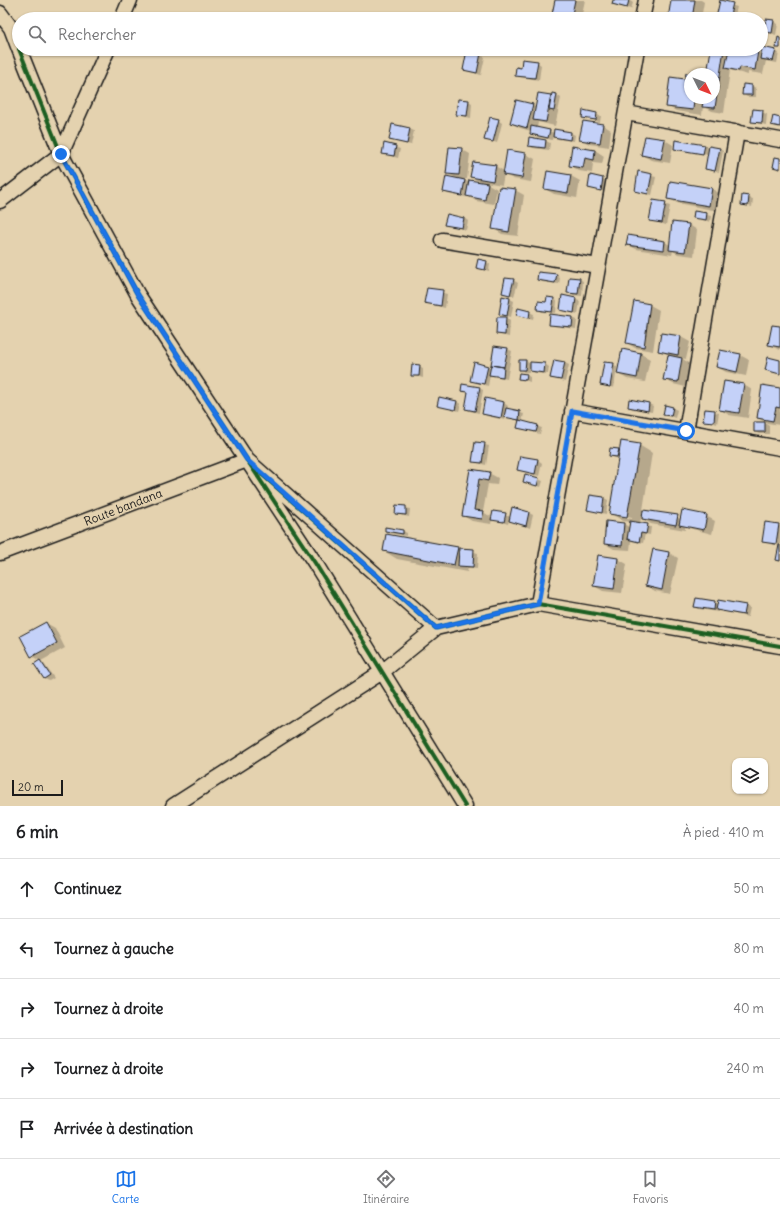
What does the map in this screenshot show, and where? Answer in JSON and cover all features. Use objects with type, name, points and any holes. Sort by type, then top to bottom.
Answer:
[{"type":"street","points":[[125,12],[130,0]]},
{"type":"street","points":[[643,12],[646,0]]},
{"type":"street","points":[[0,13],[12,31]]},
{"type":"street","points":[[22,56],[61,154],[138,295],[315,563],[465,806]]},
{"type":"street","points":[[0,201],[61,154],[105,56]]},
{"type":"street","points":[[538,604],[636,56]]},
{"type":"street","points":[[626,113],[780,140]]},
{"type":"street","points":[[686,431],[737,132]]},
{"type":"street","points":[[442,240],[598,266]]},
{"type":"street","points":[[572,411],[780,448]]},
{"type":"street","points":[[247,460],[436,628]]},
{"type":"street","name":"Route bandana","points":[[0,553],[247,460]]},
{"type":"street","points":[[173,806],[382,672],[436,628],[538,604],[780,646]]},
{"type":"building","points":[[555,0],[575,0],[572,12],[552,12]]},
{"type":"building","points":[[613,0],[629,0],[627,8],[612,4]]},
{"type":"building","points":[[671,0],[695,0],[693,12],[669,12]]},
{"type":"building","points":[[720,0],[733,3],[731,12],[717,12]]},
{"type":"building","points":[[768,19],[774,20],[772,33],[768,32]]},
{"type":"building","points":[[778,37],[780,38],[780,48],[776,48]]},
{"type":"building","points":[[768,48],[776,50],[773,61],[760,59],[760,56],[768,56]]},
{"type":"building","points":[[466,56],[480,56],[477,73],[463,70]]},
{"type":"building","points":[[710,56],[723,56],[720,75],[720,68],[708,68]]},
{"type":"building","points":[[728,56],[757,56],[755,70],[740,67],[739,71],[725,68]]},
{"type":"building","points":[[522,59],[538,61],[535,78],[515,76],[516,67],[521,68]]},
{"type":"building","points":[[670,77],[684,79],[684,104],[694,104],[693,110],[666,107]]},
{"type":"building","points":[[743,84],[752,85],[752,95],[742,95]]},
{"type":"building","points":[[538,93],[551,95],[546,122],[533,120]]},
{"type":"building","points":[[552,93],[557,94],[554,111],[549,110]]},
{"type":"building","points":[[458,99],[469,100],[467,116],[456,115]]},
{"type":"building","points":[[516,100],[533,104],[527,128],[510,123]]},
{"type":"building","points":[[703,104],[716,104],[715,108],[702,107]]},
{"type":"building","points":[[753,109],[763,110],[762,123],[751,122]]},
{"type":"building","points":[[583,110],[597,113],[596,120],[582,118]]},
{"type":"building","points":[[773,116],[780,118],[780,127],[771,125]]},
{"type":"building","points":[[490,117],[499,119],[493,142],[484,140]]},
{"type":"building","points":[[583,121],[603,124],[600,143],[579,140]]},
{"type":"building","points":[[392,124],[410,128],[407,144],[389,140]]},
{"type":"building","points":[[531,126],[550,130],[548,138],[530,134]]},
{"type":"building","points":[[554,129],[571,132],[570,140],[553,137]]},
{"type":"building","points":[[645,136],[665,139],[661,159],[641,155]]},
{"type":"building","points":[[529,137],[546,140],[545,148],[528,146]]},
{"type":"building","points":[[675,140],[705,145],[703,154],[674,149]]},
{"type":"building","points":[[384,143],[396,146],[394,156],[382,154]]},
{"type":"building","points":[[572,146],[595,150],[594,160],[585,158],[583,168],[569,166]]},
{"type":"building","points":[[709,146],[720,148],[715,171],[705,169]]},
{"type":"building","points":[[449,147],[462,148],[459,175],[446,174]]},
{"type":"building","points":[[507,150],[526,153],[522,178],[503,175]]},
{"type":"building","points":[[775,157],[780,158],[780,169],[773,167]]},
{"type":"building","points":[[473,162],[496,165],[493,181],[470,177]]},
{"type":"building","points":[[547,171],[571,175],[568,193],[544,189]]},
{"type":"building","points":[[638,171],[652,174],[648,194],[635,191]]},
{"type":"building","points":[[590,175],[603,178],[601,191],[588,188]]},
{"type":"building","points":[[446,176],[465,180],[462,196],[443,192]]},
{"type":"building","points":[[469,180],[488,183],[485,200],[466,196]]},
{"type":"building","points":[[670,181],[712,188],[709,206],[667,199]]},
{"type":"building","points":[[499,187],[516,189],[509,232],[492,229]]},
{"type":"building","points":[[742,195],[749,196],[748,206],[741,205]]},
{"type":"building","points":[[653,200],[666,202],[662,223],[649,221]]},
{"type":"building","points":[[694,211],[707,213],[706,220],[693,218]]},
{"type":"building","points":[[447,214],[464,218],[462,228],[444,225]]},
{"type":"building","points":[[672,222],[689,224],[685,252],[669,250]]},
{"type":"building","points":[[628,235],[665,241],[664,250],[626,245]]},
{"type":"building","points":[[478,259],[487,261],[485,270],[476,268]]},
{"type":"building","points":[[538,272],[557,274],[555,283],[537,280]]},
{"type":"building","points":[[569,277],[580,278],[578,294],[567,293]]},
{"type":"building","points":[[505,278],[514,279],[510,295],[502,293]]},
{"type":"building","points":[[427,288],[443,290],[441,306],[424,303]]},
{"type":"building","points":[[562,295],[576,298],[574,313],[560,310]]},
{"type":"building","points":[[502,296],[510,298],[507,316],[499,314]]},
{"type":"building","points":[[547,297],[554,298],[552,312],[537,310],[538,301],[546,302]]},
{"type":"building","points":[[634,301],[650,304],[644,347],[626,343]]},
{"type":"building","points":[[518,308],[530,311],[529,318],[516,315]]},
{"type":"building","points":[[550,314],[573,317],[572,327],[549,325]]},
{"type":"building","points":[[497,317],[506,317],[505,335],[496,334]]},
{"type":"building","points":[[772,325],[780,326],[780,347],[768,345]]},
{"type":"building","points":[[661,333],[681,336],[678,355],[658,351]]},
{"type":"building","points":[[494,346],[508,348],[504,367],[491,365]]},
{"type":"building","points":[[622,349],[641,353],[637,378],[617,374]]},
{"type":"building","points":[[720,350],[741,354],[737,372],[716,367]]},
{"type":"building","points":[[668,355],[682,358],[678,382],[663,380]]},
{"type":"building","points":[[768,357],[780,360],[780,374],[765,370]]},
{"type":"building","points":[[519,360],[526,360],[525,370],[519,370]]},
{"type":"building","points":[[554,360],[565,362],[561,380],[550,378]]},
{"type":"building","points":[[474,362],[488,366],[484,384],[470,381]]},
{"type":"building","points":[[530,362],[545,363],[544,373],[530,371]]},
{"type":"building","points":[[604,362],[614,363],[610,387],[600,385]]},
{"type":"building","points":[[412,364],[420,365],[419,376],[411,376]]},
{"type":"building","points":[[491,365],[504,367],[503,377],[489,375]]},
{"type":"building","points":[[519,373],[527,374],[526,380],[518,379]]},
{"type":"building","points":[[724,381],[744,384],[739,413],[719,410]]},
{"type":"building","points":[[462,384],[480,387],[475,411],[465,409],[468,392],[461,391]]},
{"type":"building","points":[[762,385],[780,388],[780,408],[776,407],[773,421],[757,418]]},
{"type":"building","points":[[439,397],[457,401],[455,410],[437,406]]},
{"type":"building","points":[[485,398],[504,402],[501,418],[482,414]]},
{"type":"building","points":[[629,399],[649,403],[648,411],[628,407]]},
{"type":"building","points":[[665,405],[673,407],[671,416],[663,415]]},
{"type":"building","points":[[506,408],[520,411],[519,420],[504,417]]},
{"type":"building","points":[[705,409],[715,410],[714,422],[703,421]]},
{"type":"building","points":[[519,420],[538,425],[536,432],[517,428]]},
{"type":"building","points":[[754,422],[765,422],[765,432],[754,432]]},
{"type":"building","points":[[621,441],[640,444],[627,517],[609,514]]},
{"type":"building","points":[[475,442],[485,443],[482,463],[472,462]]},
{"type":"building","points":[[610,448],[619,449],[617,457],[609,456]]},
{"type":"building","points":[[520,456],[538,459],[535,474],[517,470]]},
{"type":"building","points":[[470,469],[490,472],[488,481],[479,479],[474,510],[484,511],[482,519],[462,516]]},
{"type":"building","points":[[525,474],[539,478],[537,486],[523,482]]},
{"type":"building","points":[[590,495],[604,497],[602,513],[587,510]]},
{"type":"building","points":[[396,505],[406,506],[406,515],[395,514]]},
{"type":"building","points":[[512,507],[529,512],[526,526],[509,521]]},
{"type":"building","points":[[643,510],[678,515],[676,525],[642,519]]},
{"type":"building","points":[[682,510],[707,515],[704,530],[679,525]]},
{"type":"building","points":[[493,511],[506,513],[504,522],[491,520]]},
{"type":"building","points":[[606,521],[624,523],[622,546],[604,544]]},
{"type":"building","points":[[630,521],[648,524],[646,534],[641,533],[639,542],[627,539]]},
{"type":"building","points":[[765,522],[779,524],[776,544],[762,542]]},
{"type":"building","points":[[385,527],[403,530],[403,534],[385,531]]},
{"type":"building","points":[[386,534],[458,547],[454,565],[383,551]]},
{"type":"building","points":[[780,545],[780,561],[776,560]]},
{"type":"building","points":[[459,548],[474,549],[473,567],[458,566]]},
{"type":"building","points":[[653,549],[669,552],[662,590],[645,586]]},
{"type":"building","points":[[598,555],[618,558],[614,589],[593,586]]},
{"type":"building","points":[[696,598],[715,601],[714,610],[694,607]]},
{"type":"building","points":[[718,600],[746,605],[744,615],[716,610]]},
{"type":"building","points":[[46,622],[57,643],[31,657],[20,636]]},
{"type":"building","points":[[40,660],[50,675],[44,679],[34,664]]},
{"type":"cycle path","points":[[22,56],[61,154],[138,295],[315,563],[465,806]]},
{"type":"cycle path","points":[[257,470],[436,628],[538,604],[780,646]]},
{"type":"route","points":[[61,154],[138,295],[247,460],[436,628],[538,604],[572,411],[686,431]]}]
